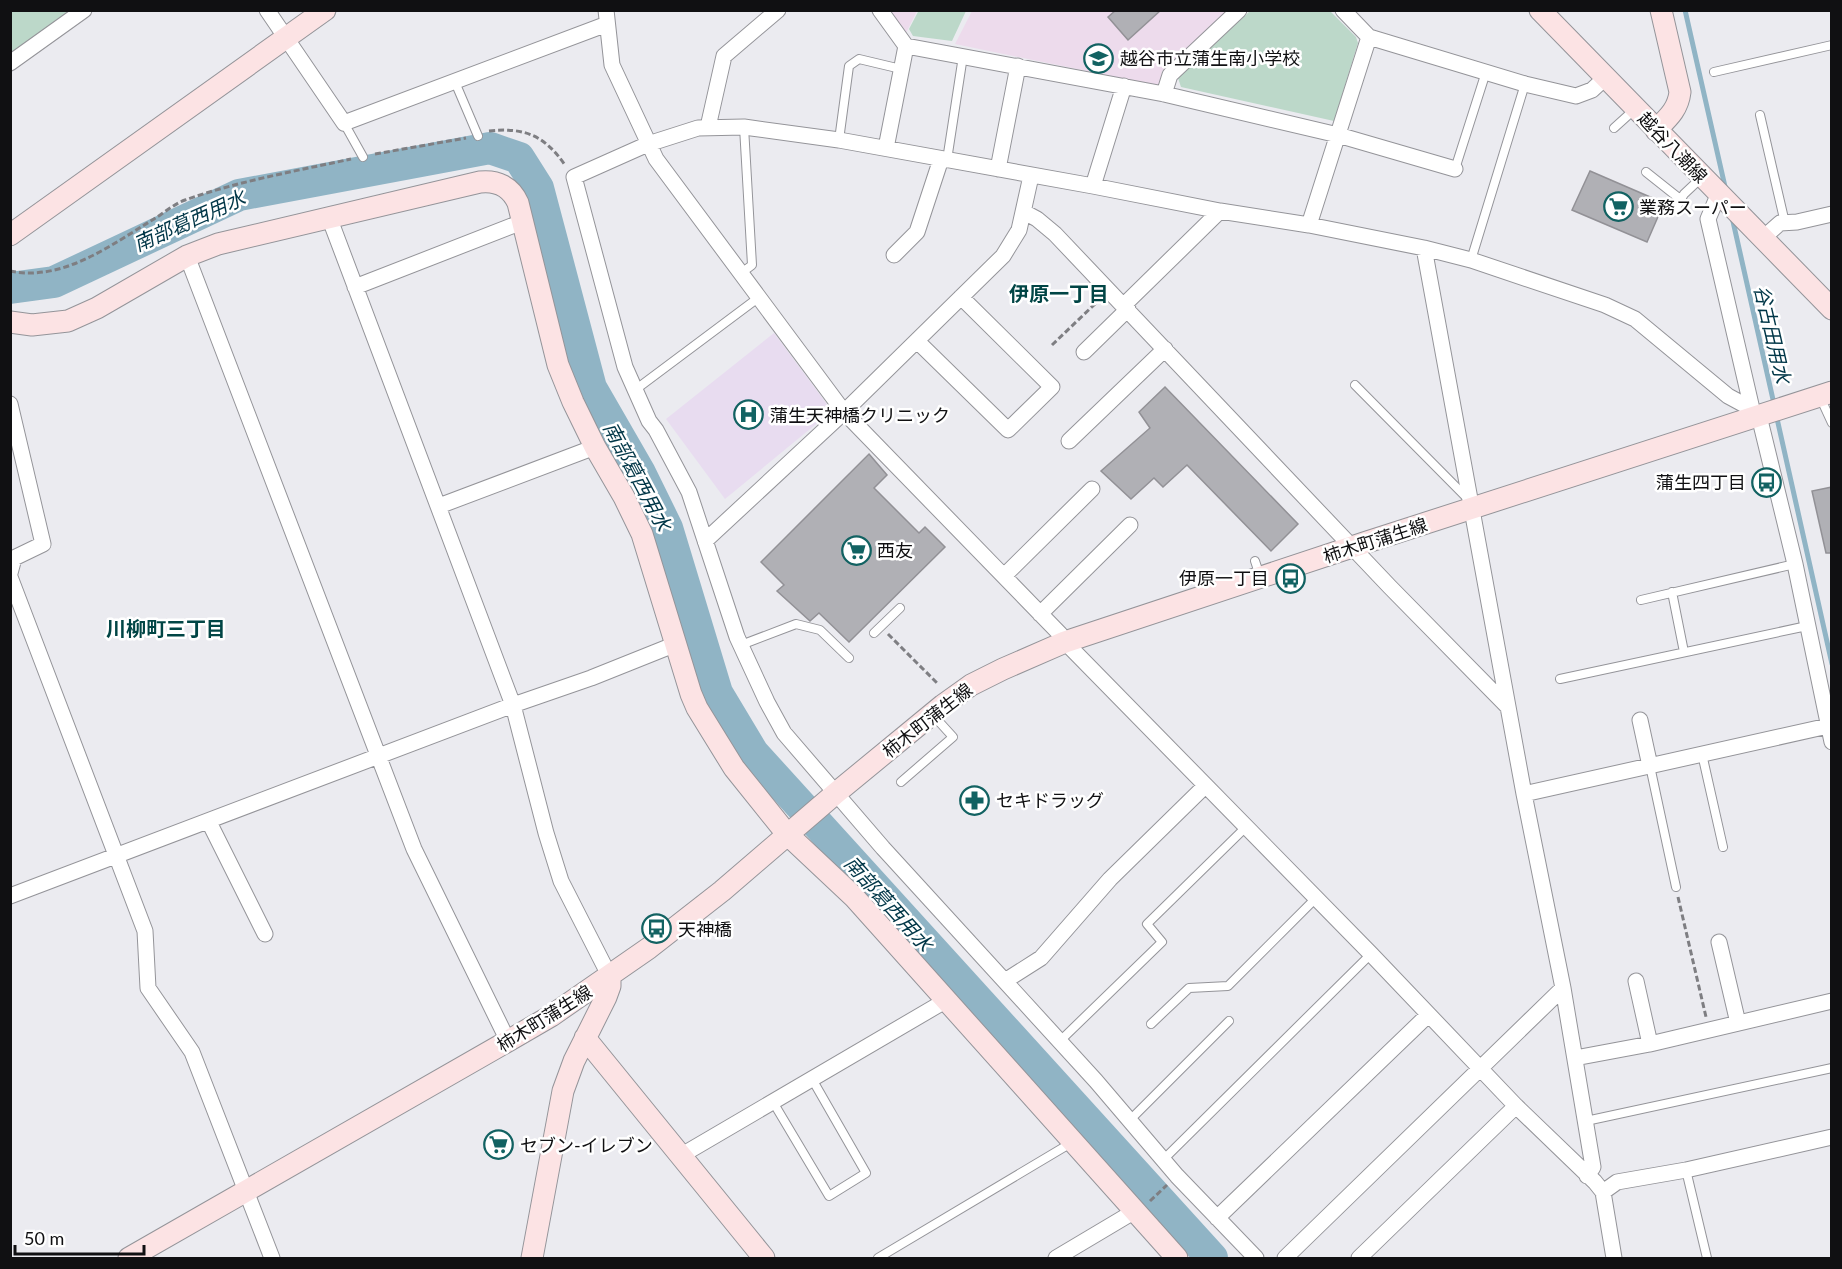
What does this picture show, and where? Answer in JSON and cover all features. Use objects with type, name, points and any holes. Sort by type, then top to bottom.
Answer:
[{"type":"street","points":[[10,63],[84,10]]},
{"type":"street","points":[[267,10],[344,123],[455,82],[608,15],[612,65],[656,159],[844,412],[945,509],[1065,642],[1371,954],[1516,1106],[1603,1192],[1614,1258]]},
{"type":"street","points":[[10,235],[325,10]]},
{"type":"street","points":[[708,127],[724,56],[778,10]]},
{"type":"street","points":[[880,10],[906,46],[1164,94],[1338,135],[1455,170]]},
{"type":"street","points":[[1164,94],[1170,75],[1239,10]]},
{"type":"street","points":[[1343,10],[1369,37],[1525,84],[1576,96],[1592,90],[1605,78]]},
{"type":"street","name":"越谷八潮線","points":[[1540,10],[1832,309]]},
{"type":"street","points":[[1656,129],[1674,112],[1679,104],[1680,92],[1661,10]]},
{"type":"street","points":[[1309,225],[1369,37]]},
{"type":"street","points":[[886,148],[906,46]]},
{"type":"street","points":[[998,169],[1018,66]]},
{"type":"street","points":[[1093,186],[1124,86]]},
{"type":"street","points":[[1256,1258],[1217,1218],[1060,1041],[833,795],[784,733],[741,645],[689,492],[649,421],[625,367],[574,177],[648,144],[708,127],[744,127],[886,148],[1220,211],[1309,225],[1424,248],[1470,260],[1605,305],[1635,320],[1728,396],[1756,412]]},
{"type":"street","points":[[894,255],[917,232],[944,160]]},
{"type":"street","points":[[705,541],[844,412],[1003,256],[1019,230],[1032,176]]},
{"type":"street","points":[[10,322],[32,325],[68,321],[97,308],[188,256],[228,241],[492,181],[503,186],[515,196],[558,365],[595,447],[642,534],[697,708],[734,768],[854,897],[1073,1143],[1142,1206],[1177,1258]]},
{"type":"street","points":[[1719,193],[1708,219],[1795,564],[1832,742]]},
{"type":"street","points":[[1084,352],[1220,211]]},
{"type":"street","points":[[1024,212],[1037,219],[1055,234],[1352,547],[1508,707]]},
{"type":"street","points":[[1762,238],[1780,223],[1832,214]]},
{"type":"street","points":[[329,217],[513,705],[546,834],[561,881],[610,976],[606,998],[574,1061],[558,1112],[532,1258]]},
{"type":"street","points":[[355,287],[522,222]]},
{"type":"street","points":[[1424,248],[1524,794],[1563,988],[1593,1167],[1587,1176]]},
{"type":"street","points":[[188,256],[414,849],[508,1041]]},
{"type":"street","points":[[917,340],[1008,430],[1052,387],[961,297]]},
{"type":"street","points":[[1069,441],[1165,349]]},
{"type":"street","name":"柿木町蒲生線","points":[[129,1258],[248,1192],[551,1016],[610,976],[722,891],[833,795],[971,685],[1065,642],[1258,569],[1352,547],[1471,505],[1756,412],[1826,394]]},
{"type":"street","points":[[10,404],[43,544],[14,558],[10,575],[145,931],[148,988],[192,1052],[272,1258]]},
{"type":"street","points":[[439,506],[595,447]]},
{"type":"street","points":[[1004,576],[1092,489]]},
{"type":"street","points":[[1040,614],[1130,525]]},
{"type":"street","points":[[10,897],[676,644]]},
{"type":"street","points":[[1640,720],[1650,766]]},
{"type":"street","points":[[1524,794],[1828,726]]},
{"type":"street","points":[[1005,981],[1041,958],[1110,879],[1205,786]]},
{"type":"street","points":[[209,822],[265,934]]},
{"type":"street","points":[[1719,942],[1738,1023]]},
{"type":"street","points":[[1636,981],[1650,1044]]},
{"type":"street","points":[[1285,1258],[1479,1067],[1563,988]]},
{"type":"street","points":[[682,1155],[945,1000]]},
{"type":"street","points":[[1575,1058],[1650,1044],[1832,1000]]},
{"type":"street","points":[[1217,1218],[1428,1015]]},
{"type":"street","points":[[585,1038],[764,1258]]},
{"type":"street","points":[[1359,1258],[1516,1106]]},
{"type":"street","points":[[1603,1192],[1617,1182],[1686,1170],[1832,1137]]},
{"type":"street","points":[[1056,1258],[1142,1206]]},
{"type":"lane","points":[[1714,72],[1832,45]]},
{"type":"lane","points":[[944,160],[963,56]]},
{"type":"lane","points":[[839,140],[849,66],[859,59],[902,69]]},
{"type":"lane","points":[[1455,170],[1486,72]]},
{"type":"lane","points":[[455,82],[478,136]]},
{"type":"lane","points":[[1470,260],[1525,84]]},
{"type":"lane","points":[[1614,128],[1636,109]]},
{"type":"lane","points":[[1760,115],[1785,223]]},
{"type":"lane","points":[[344,123],[363,157]]},
{"type":"lane","points":[[740,274],[752,265],[744,127]]},
{"type":"lane","points":[[1646,172],[1680,199]]},
{"type":"lane","points":[[1675,210],[1680,199],[1702,177]]},
{"type":"lane","points":[[634,390],[758,298]]},
{"type":"lane","points":[[1355,385],[1471,505]]},
{"type":"lane","points":[[1826,394],[1832,423]]},
{"type":"lane","points":[[1641,600],[1795,564]]},
{"type":"lane","points":[[1672,592],[1683,652]]},
{"type":"lane","points":[[874,633],[900,608]]},
{"type":"lane","points":[[741,645],[796,624],[820,630],[849,658]]},
{"type":"lane","points":[[1560,679],[1807,626]]},
{"type":"lane","points":[[901,782],[953,737],[932,714]]},
{"type":"lane","points":[[1702,754],[1723,848]]},
{"type":"lane","points":[[1650,766],[1676,886]]},
{"type":"lane","points":[[1060,1041],[1162,942],[1147,924],[1246,827]]},
{"type":"lane","points":[[1151,1024],[1189,988],[1228,986],[1316,898]]},
{"type":"lane","points":[[1164,1159],[1371,954]]},
{"type":"lane","points":[[1130,1120],[1229,1021]]},
{"type":"lane","points":[[1586,1121],[1832,1068]]},
{"type":"lane","points":[[773,1102],[829,1196],[866,1173],[812,1079]]},
{"type":"lane","points":[[878,1258],[1073,1143]]},
{"type":"lane","points":[[1686,1170],[1707,1258]]},
{"type":"path","points":[[10,271],[25,274],[58,270],[94,255],[183,201],[240,184],[363,157],[478,136],[490,130],[510,129],[536,135],[554,150],[574,177]]},
{"type":"path","points":[[1052,345],[1109,290]]},
{"type":"path","points":[[886,633],[944,690]]},
{"type":"path","points":[[1676,886],[1709,1030]]},
{"type":"path","points":[[1142,1206],[1168,1185]]},
{"type":"shaded area","points":[[890,11],[917,11],[906,33]]},
{"type":"shaded area","name":"越谷市立蒲生南小学校","points":[[972,11],[1228,11],[1162,71],[1160,86],[955,44]]},
{"type":"shaded area","name":"蒲生天神橋クリニック","points":[[774,333],[832,411],[725,499],[666,419]]},
{"type":"green space","points":[[919,10],[966,11],[952,41],[913,36],[909,29]]},
{"type":"green space","points":[[11,11],[74,11],[11,56]]},
{"type":"green space","points":[[1250,11],[1330,11],[1356,37],[1358,43],[1334,121],[1181,87],[1178,78]]},
{"type":"building","points":[[1116,10],[1161,10],[1128,40],[1108,17]]},
{"type":"building","points":[[1590,171],[1664,203],[1647,242],[1572,210]]},
{"type":"building","points":[[1165,387],[1298,524],[1271,551],[1187,465],[1163,487],[1154,478],[1131,499],[1101,471],[1150,428],[1139,412]]},
{"type":"building","points":[[869,454],[887,475],[874,488],[919,533],[925,527],[945,547],[849,642],[819,613],[810,621],[777,591],[784,585],[761,562]]},
{"type":"building","points":[[1832,487],[1832,553],[1826,553],[1812,491]]},
{"type":"waterway","name":"谷古田用水","points":[[1685,10],[1726,191]]},
{"type":"waterway","name":"南部葛西用水","points":[[10,288],[54,282],[239,195],[490,148],[519,158],[538,188],[591,388],[640,473],[667,528],[717,693],[753,753],[1212,1258]]},
{"type":"waterway","name":"谷古田用水","points":[[1732,217],[1774,404]]},
{"type":"waterway","name":"谷古田用水","points":[[1776,414],[1832,664]]},
{"type":"place","name":"越谷市立蒲生南小学校","points":[[1099,58]]},
{"type":"place","name":"業務スーパー","points":[[1618,207]]},
{"type":"place","name":"蒲生天神橋クリニック","points":[[749,415]]},
{"type":"place","name":"蒲生四丁目","points":[[1767,482]]},
{"type":"place","name":"西友","points":[[856,550]]},
{"type":"place","name":"伊原一丁目","points":[[1290,578]]},
{"type":"place","name":"セキドラッグ","points":[[975,800]]},
{"type":"place","name":"天神橋","points":[[657,929]]},
{"type":"place","name":"セブン-イレブン","points":[[499,1145]]},
{"type":"district","name":"伊原一丁目","points":[[1059,293]]},
{"type":"district","name":"川柳町三丁目","points":[[166,628]]}]
